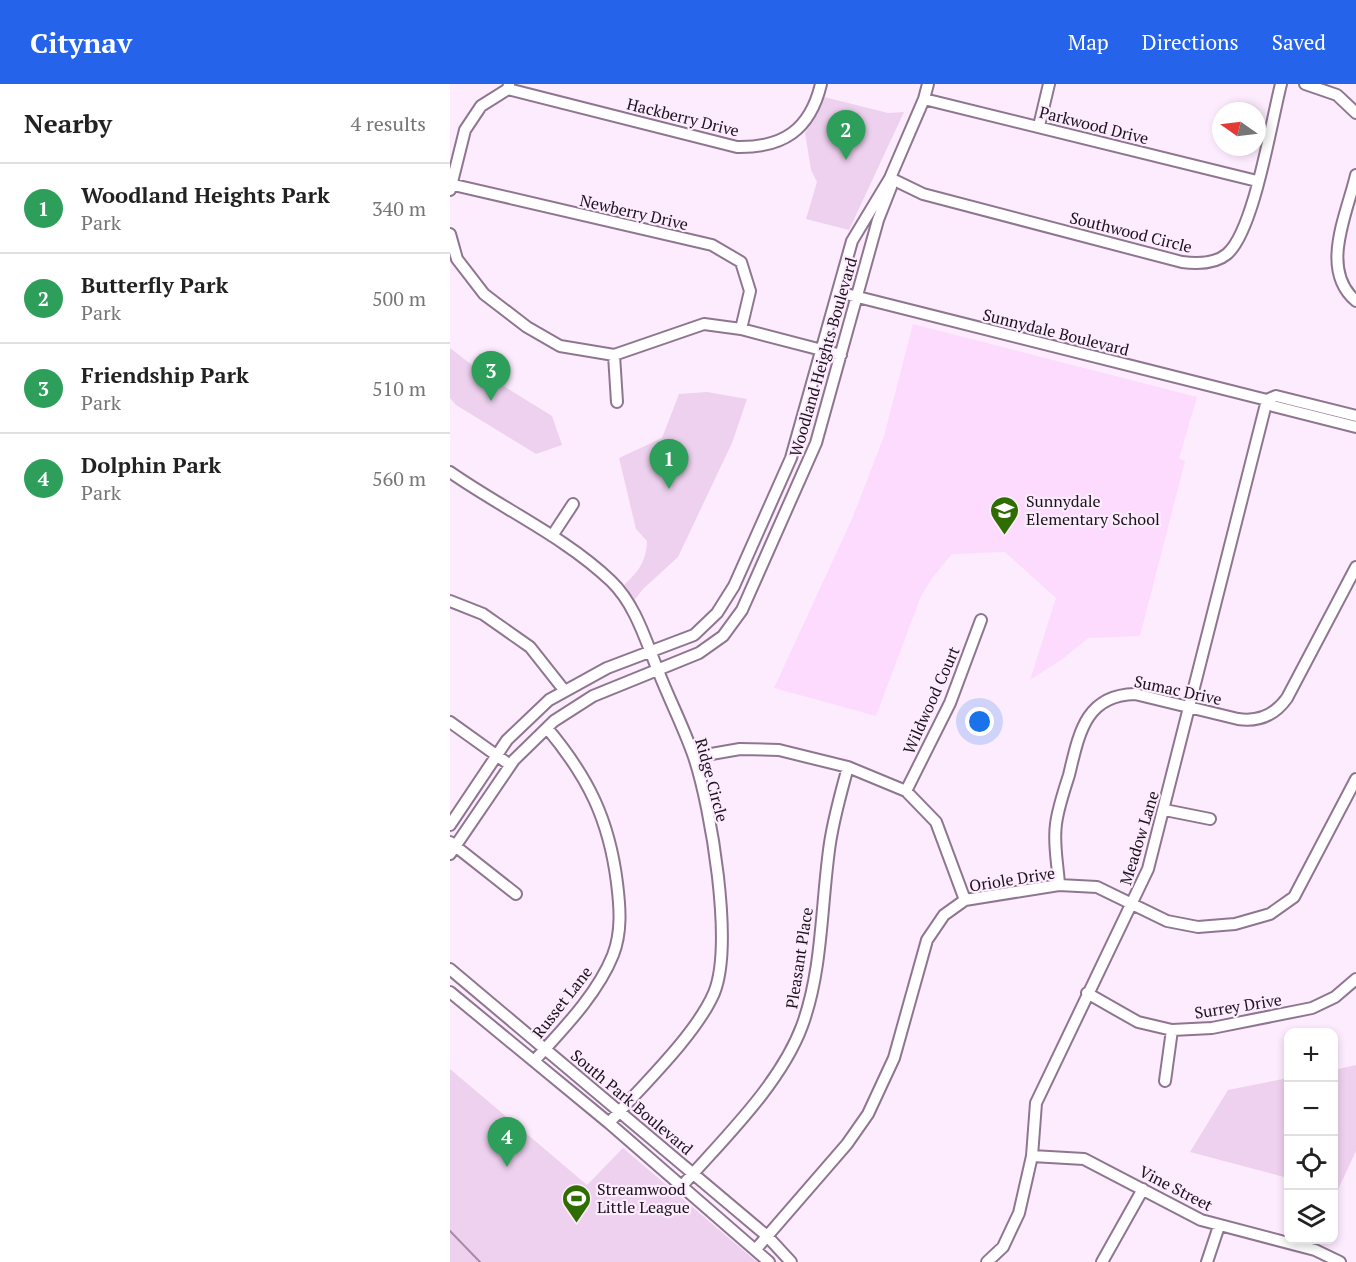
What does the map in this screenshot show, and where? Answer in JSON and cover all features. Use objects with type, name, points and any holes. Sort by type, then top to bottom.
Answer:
[{"type":"street","name":"Hackberry Drive","points":[[509,86],[737,147],[760,147],[784,139],[806,120],[821,84]]},
{"type":"street","name":"Woodland Heights Boulevard","points":[[450,825],[496,755],[524,722],[564,690],[607,668],[699,632],[714,617],[734,586],[791,458],[852,241],[890,178],[924,99],[928,84]]},
{"type":"street","points":[[1038,126],[1049,84]]},
{"type":"street","name":"Southwood Circle","points":[[890,178],[923,194],[1194,263],[1217,260],[1233,248],[1246,225],[1281,84]]},
{"type":"street","points":[[1305,84],[1337,94],[1356,113]]},
{"type":"street","points":[[450,186],[465,130],[481,106],[509,86]]},
{"type":"street","name":"Parkwood Drive","points":[[924,99],[1257,181]]},
{"type":"street","points":[[1356,175],[1336,259],[1340,281],[1356,301]]},
{"type":"street","name":"Woodland Heights Boulevard","points":[[452,847],[510,765],[547,728],[593,696],[692,657],[712,645],[728,630],[742,610],[809,462],[878,220],[891,187],[890,178]]},
{"type":"street","name":"Newberry Drive","points":[[450,186],[712,245],[741,262],[750,291],[741,329]]},
{"type":"street","points":[[450,234],[457,259],[484,294],[527,327],[560,346],[614,355],[704,324],[741,329],[841,355]]},
{"type":"street","name":"Sunnydale Boulevard","points":[[838,292],[1267,400],[1272,406],[1356,427]]},
{"type":"street","points":[[614,355],[616,402]]},
{"type":"street","name":"Sunnydale Boulevard","points":[[1267,400],[1276,396],[1356,416]]},
{"type":"street","name":"Meadow Lane","points":[[987,1262],[1003,1247],[1019,1213],[1032,1156],[1036,1103],[1087,993],[1134,903],[1148,869],[1165,810],[1267,400]]},
{"type":"street","name":"Ridge Circle","points":[[450,472],[552,536],[600,571],[623,594],[651,652],[694,758],[714,852],[723,956],[719,976],[711,1000],[697,1023],[609,1123]]},
{"type":"street","points":[[552,536],[573,504]]},
{"type":"street","name":"Sumac Drive","points":[[1059,885],[1056,825],[1078,739],[1091,711],[1106,700],[1120,694],[1147,696],[1245,720],[1264,717],[1278,708],[1287,698],[1356,567]]},
{"type":"street","points":[[450,601],[483,614],[530,647],[564,690]]},
{"type":"street","name":"Wildwood Court","points":[[906,791],[950,703],[981,620]]},
{"type":"street","points":[[450,722],[510,765]]},
{"type":"street","name":"Russet Lane","points":[[534,1061],[606,970],[618,936],[620,917],[614,852],[608,828],[584,777],[547,728]]},
{"type":"street","points":[[694,758],[740,748],[779,750],[848,767],[906,791],[936,822],[965,900]]},
{"type":"street","name":"Pleasant Place","points":[[682,1186],[748,1109],[778,1069],[801,1028],[812,991],[830,842],[848,767]]},
{"type":"street","name":"Oriole Drive","points":[[756,1248],[847,1144],[868,1114],[894,1058],[927,940],[944,915],[965,900],[1059,885],[1097,887],[1167,921],[1197,927],[1235,924],[1270,914],[1294,897],[1356,779]]},
{"type":"street","points":[[1165,810],[1210,819]]},
{"type":"street","points":[[452,847],[516,894]]},
{"type":"street","name":"South Park Boulevard","points":[[450,969],[767,1236],[790,1262]]},
{"type":"street","name":"Surrey Drive","points":[[1087,993],[1138,1022],[1172,1030],[1212,1028],[1312,1008],[1335,997],[1356,979]]},
{"type":"street","name":"South Park Boulevard","points":[[450,992],[609,1123],[756,1248],[769,1262]]},
{"type":"street","points":[[1165,1081],[1172,1030]]},
{"type":"street","name":"Vine Street","points":[[1032,1156],[1084,1159],[1185,1213],[1219,1226],[1315,1250],[1340,1262]]},
{"type":"street","points":[[1102,1262],[1143,1189]]},
{"type":"street","points":[[1207,1262],[1219,1226]]},
{"type":"shaded area","points":[[824,97],[888,113],[904,112],[849,230],[806,219],[817,182],[811,170],[805,133],[817,115]]},
{"type":"shaded area","name":"Sunnydale Elementary School","points":[[913,324],[1197,397],[1179,458],[1185,461],[1140,636],[1088,638],[1061,660],[1030,680],[1056,598],[1005,552],[952,554],[932,578],[921,596],[876,716],[774,688],[852,519],[884,436]]},
{"type":"shaded area","points":[[450,348],[481,372],[552,416],[562,445],[536,454],[456,405],[450,398]]},
{"type":"shaded area","points":[[707,392],[747,399],[732,443],[678,557],[643,589],[633,602],[622,587],[640,567],[647,541],[636,529],[619,458],[662,438],[679,394]]},
{"type":"shaded area","points":[[1356,1065],[1356,1151],[1338,1189],[1338,1082],[1338,1069]]},
{"type":"shaded area","points":[[450,1069],[587,1185],[623,1148],[757,1262],[450,1262]]},
{"type":"shaded area","points":[[1284,1079],[1284,1177],[1190,1152],[1228,1090]]},
{"type":"waterway","points":[[450,1231],[480,1262]]},
{"type":"place","name":"Butterfly Park","points":[[846,160]]},
{"type":"place","name":"Friendship Park","points":[[491,401]]},
{"type":"place","name":"Woodland Heights Park","points":[[669,489]]},
{"type":"place","name":"Sunnydale Elementary School","points":[[1005,536]]},
{"type":"place","name":"Dolphin Park","points":[[507,1167]]},
{"type":"place","name":"Streamwood Little League","points":[[576,1224]]}]
